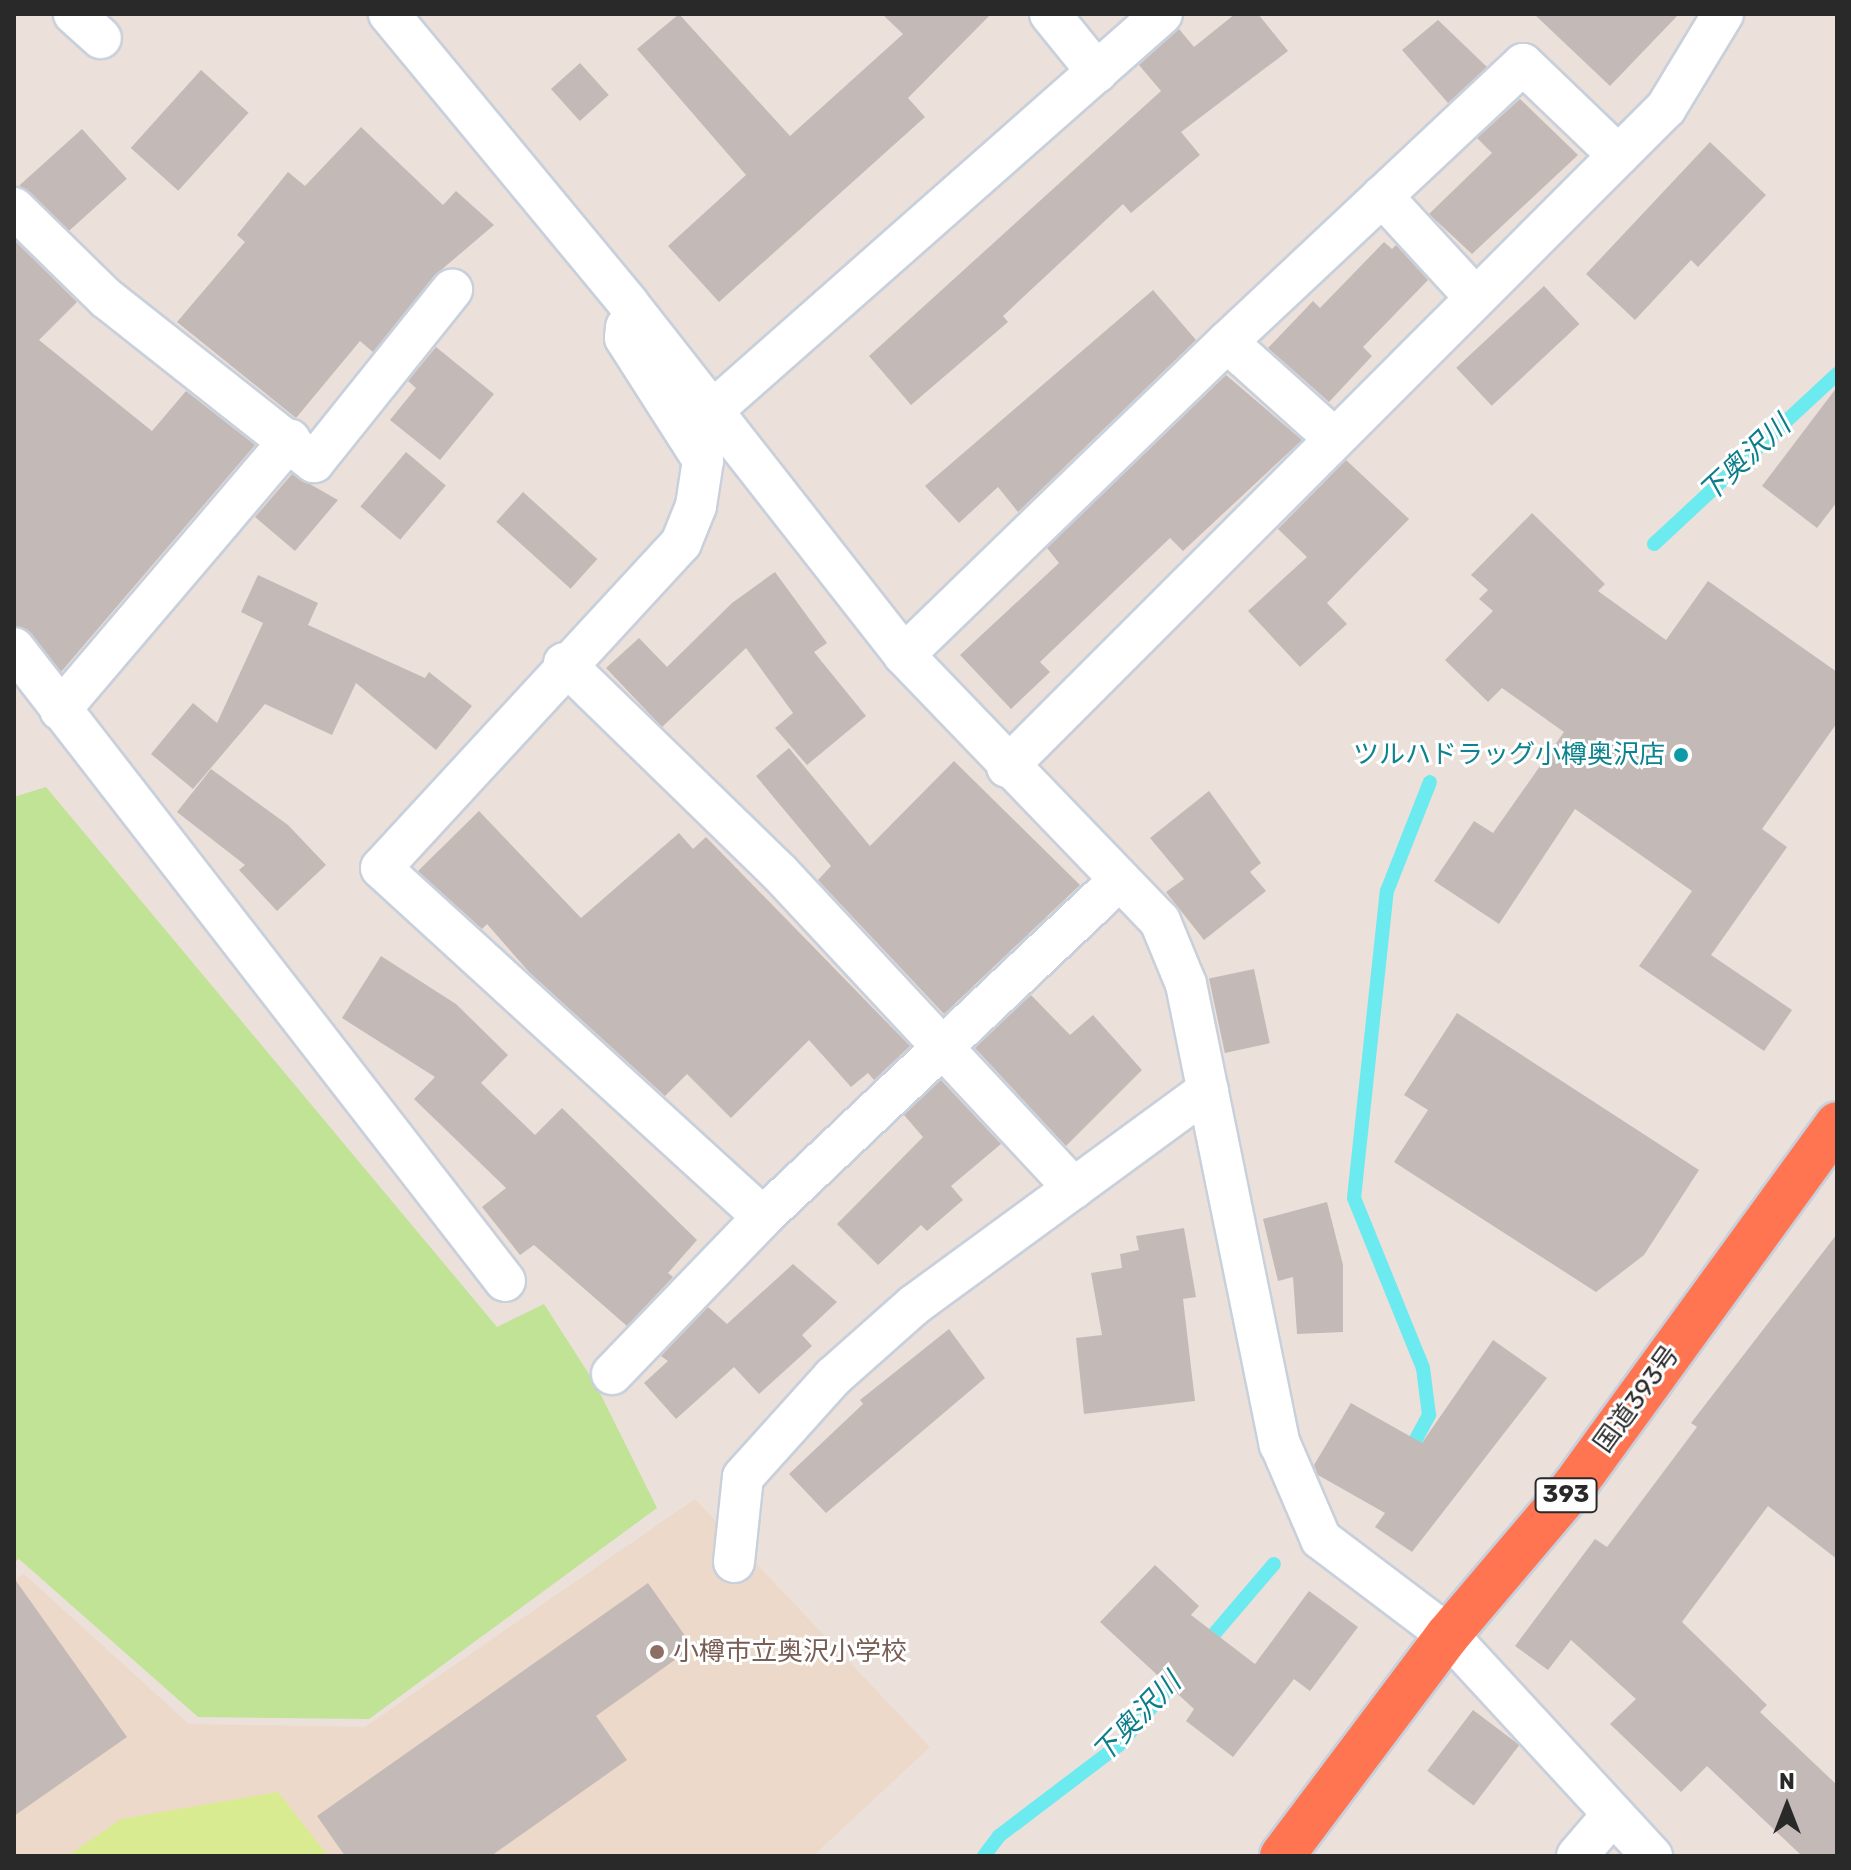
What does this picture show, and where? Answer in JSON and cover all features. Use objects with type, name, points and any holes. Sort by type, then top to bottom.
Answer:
[{"type":"highway","name":"国道393号","points":[[1298,1849],[1448,1635],[1572,1489],[1837,1124]]},
{"type":"street","points":[[389,14],[628,303],[904,655],[1007,767],[1160,921],[1186,984],[1280,1444],[1321,1539],[1448,1635],[1652,1856]]},
{"type":"street","points":[[1050,14],[1097,72]]},
{"type":"street","points":[[712,411],[1162,14]]},
{"type":"street","points":[[1007,767],[1333,437],[1666,108],[1723,14]]},
{"type":"street","points":[[904,655],[1227,342],[1523,64],[1618,155]]},
{"type":"street","points":[[1382,196],[1475,297]]},
{"type":"street","points":[[14,208],[106,298],[290,440],[314,462],[452,290]]},
{"type":"street","points":[[628,303],[625,338],[703,460],[696,506],[681,543],[564,663],[381,868],[763,1217]]},
{"type":"street","points":[[1227,342],[1333,437]]},
{"type":"street","points":[[60,710],[290,440]]},
{"type":"street","points":[[14,648],[505,1281]]},
{"type":"street","points":[[564,663],[780,873],[1074,1188]]},
{"type":"street","points":[[612,1374],[763,1217],[946,1049],[1119,880]]},
{"type":"street","points":[[734,1562],[743,1477],[833,1377],[914,1305],[1208,1090]]},
{"type":"street","points":[[1577,1856],[1613,1814]]},
{"type":"shaded area","name":"小樽市立奥沢小学校","points":[[695,1499],[930,1747],[813,1856],[14,1856],[14,1580],[24,1574],[189,1724],[365,1727]]},
{"type":"green space","points":[[46,787],[497,1327],[544,1304],[596,1385],[657,1508],[369,1719],[198,1717],[19,1559],[14,1562],[14,797]]},
{"type":"green space","points":[[278,1792],[328,1856],[68,1856],[121,1819]]},
{"type":"building","points":[[679,14],[790,136],[903,34],[882,14],[991,14],[908,98],[925,117],[719,302],[668,246],[746,175],[637,49]]},
{"type":"building","points":[[1235,14],[1258,14],[1288,51],[1181,132],[1200,155],[1131,213],[1123,204],[1003,316],[1008,322],[911,405],[869,356],[1161,91],[1139,65],[1179,29],[1194,47]]},
{"type":"building","points":[[1534,14],[1679,14],[1610,86]]},
{"type":"building","points":[[1438,20],[1487,67],[1448,103],[1402,50]]},
{"type":"building","points":[[580,63],[609,95],[580,121],[551,89]]},
{"type":"building","points":[[201,70],[249,113],[178,191],[131,148]]},
{"type":"building","points":[[1520,99],[1578,155],[1472,254],[1429,214],[1492,153],[1477,138]]},
{"type":"building","points":[[361,127],[443,205],[456,191],[494,225],[434,276],[373,352],[360,341],[296,418],[177,322],[245,242],[237,235],[288,172],[305,186]]},
{"type":"building","points":[[82,129],[127,179],[64,235],[20,185]]},
{"type":"building","points":[[1710,142],[1766,195],[1698,267],[1691,260],[1635,320],[1586,274]]},
{"type":"building","points":[[14,240],[77,302],[39,340],[152,431],[186,391],[255,445],[61,672],[32,634],[14,626]]},
{"type":"building","points":[[1384,242],[1392,249],[1396,245],[1428,280],[1363,347],[1372,356],[1329,402],[1268,348],[1313,301],[1320,308]]},
{"type":"building","points":[[1544,286],[1579,324],[1492,406],[1456,368]]},
{"type":"building","points":[[1153,290],[1196,340],[1018,512],[998,487],[959,523],[925,486]]},
{"type":"building","points":[[436,347],[494,394],[440,460],[390,420],[416,388],[408,381]]},
{"type":"building","points":[[1226,375],[1302,440],[1183,551],[1170,538],[1040,662],[1050,672],[1011,709],[960,655],[1059,563],[1047,548]]},
{"type":"building","points":[[1837,387],[1837,502],[1817,528],[1762,486]]},
{"type":"building","points":[[406,452],[446,485],[400,540],[360,506]]},
{"type":"building","points":[[1346,460],[1409,519],[1327,603],[1347,624],[1300,667],[1248,611],[1307,557],[1278,529]]},
{"type":"building","points":[[292,474],[338,500],[295,551],[255,517]]},
{"type":"building","points":[[523,492],[597,559],[571,589],[496,522]]},
{"type":"building","points":[[1532,513],[1605,584],[1598,591],[1666,640],[1708,581],[1837,672],[1837,723],[1762,829],[1787,847],[1711,955],[1792,1010],[1764,1051],[1639,966],[1692,891],[1575,809],[1499,924],[1434,881],[1474,821],[1493,833],[1564,732],[1502,688],[1488,702],[1445,660],[1493,611],[1479,599],[1488,590],[1471,575]]},
{"type":"building","points":[[775,572],[827,643],[814,652],[866,716],[807,765],[775,728],[793,713],[746,648],[662,727],[606,668],[639,638],[667,667],[732,603]]},
{"type":"building","points":[[258,575],[318,603],[308,625],[425,678],[429,672],[472,706],[436,750],[356,683],[332,735],[265,704],[193,789],[151,754],[193,703],[217,723],[263,623],[241,612]]},
{"type":"building","points":[[789,748],[870,846],[954,761],[1080,885],[944,1014],[818,880],[831,866],[756,776]]},
{"type":"building","points":[[211,769],[288,825],[326,865],[277,911],[239,870],[245,865],[177,812]]},
{"type":"building","points":[[1209,791],[1261,863],[1250,872],[1266,891],[1204,940],[1166,892],[1184,879],[1150,838]]},
{"type":"building","points":[[479,811],[581,918],[679,833],[693,849],[706,837],[910,1046],[874,1080],[868,1073],[851,1087],[809,1040],[731,1118],[687,1074],[665,1096],[529,972],[487,924],[482,929],[418,871]]},
{"type":"building","points":[[381,956],[456,1004],[508,1055],[481,1083],[535,1135],[562,1108],[697,1240],[668,1273],[673,1277],[627,1326],[534,1245],[520,1255],[482,1207],[506,1188],[414,1099],[435,1077],[342,1018]]},
{"type":"building","points":[[1254,969],[1270,1043],[1225,1053],[1209,979]]},
{"type":"building","points":[[1031,995],[1070,1035],[1093,1015],[1142,1070],[1066,1146],[975,1048]]},
{"type":"building","points":[[1457,1013],[1699,1170],[1644,1255],[1596,1292],[1394,1162],[1428,1110],[1404,1095]]},
{"type":"building","points":[[941,1080],[1001,1144],[951,1186],[963,1200],[927,1231],[921,1225],[878,1265],[837,1224],[923,1137],[904,1115]]},
{"type":"building","points":[[1327,1202],[1343,1265],[1343,1332],[1297,1334],[1293,1277],[1278,1281],[1263,1219]]},
{"type":"building","points":[[1184,1228],[1196,1297],[1183,1299],[1195,1401],[1084,1414],[1076,1338],[1102,1335],[1091,1273],[1122,1268],[1120,1254],[1139,1250],[1136,1236]]},
{"type":"building","points":[[1837,1234],[1837,1559],[1768,1506],[1682,1622],[1767,1705],[1760,1712],[1837,1785],[1837,1856],[1802,1856],[1707,1766],[1681,1792],[1610,1724],[1636,1699],[1571,1640],[1548,1670],[1515,1646],[1595,1539],[1607,1547],[1697,1427],[1691,1423]]},
{"type":"building","points":[[793,1264],[837,1302],[802,1335],[812,1346],[759,1394],[734,1367],[676,1419],[644,1383],[668,1361],[661,1356],[708,1307],[727,1324]]},
{"type":"building","points":[[949,1329],[985,1378],[826,1513],[789,1474],[863,1404],[860,1400]]},
{"type":"building","points":[[1493,1340],[1547,1378],[1412,1552],[1375,1527],[1385,1513],[1318,1475],[1314,1465],[1351,1403],[1422,1443]]},
{"type":"building","points":[[1155,1565],[1199,1606],[1191,1615],[1255,1664],[1309,1591],[1358,1627],[1310,1691],[1294,1679],[1233,1757],[1186,1721],[1194,1709],[1100,1622]]},
{"type":"building","points":[[14,1578],[127,1737],[14,1816]]},
{"type":"building","points":[[648,1583],[693,1647],[596,1716],[627,1760],[491,1856],[345,1856],[317,1816]]},
{"type":"building","points":[[1473,1710],[1519,1745],[1474,1806],[1427,1771]]},
{"type":"waterway","name":"下奥沢川","points":[[1654,544],[1837,374]]},
{"type":"waterway","points":[[1407,1456],[1429,1415],[1423,1368],[1354,1198],[1387,891],[1430,782]]},
{"type":"waterway","name":"下奥沢川","points":[[1203,1647],[1274,1564]]},
{"type":"waterway","name":"下奥沢川","points":[[984,1856],[999,1836],[1119,1745],[1182,1672]]},
{"type":"place","name":"ツルハドラッグ小樽奥沢店","points":[[1681,755]]},
{"type":"place","name":"小樽市立奥沢小学校","points":[[657,1652]]}]
